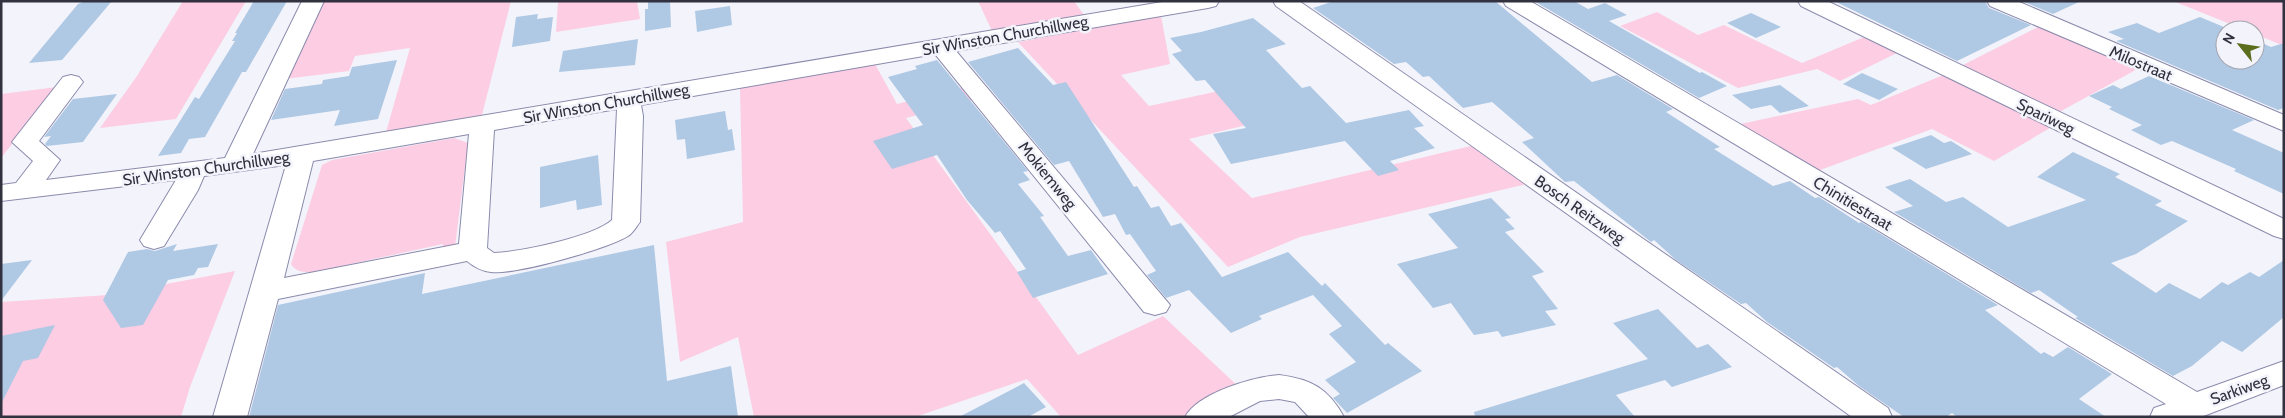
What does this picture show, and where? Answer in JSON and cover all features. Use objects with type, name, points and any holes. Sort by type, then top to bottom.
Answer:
[{"type":"street","points":[[235,164],[313,1]]},
{"type":"street","name":"Sir Winston Churchillweg","points":[[13,192],[301,155],[1208,1]]},
{"type":"street","name":"Bosch Reitzweg","points":[[1284,1],[1876,417]]},
{"type":"street","name":"Chinitiestraat","points":[[1514,1],[2177,413]]},
{"type":"street","name":"Spariweg","points":[[1809,1],[2284,230]]},
{"type":"street","name":"Milostraat","points":[[1998,1],[2284,124]]},
{"type":"street","name":"Mokiemweg","points":[[940,46],[1155,305]]},
{"type":"street","points":[[13,192],[47,160],[25,142],[71,82]]},
{"type":"street","points":[[473,251],[482,259],[492,263],[513,261],[604,236],[619,230],[626,222],[631,116],[628,98]]},
{"type":"street","points":[[473,251],[482,124]]},
{"type":"street","points":[[230,417],[298,174],[301,155]]},
{"type":"street","points":[[154,240],[185,190],[193,170]]},
{"type":"street","points":[[264,292],[473,251]]},
{"type":"street","name":"Sarkiweg","points":[[2177,413],[2284,372]]},
{"type":"street","points":[[1201,417],[1248,391],[1272,386],[1308,394],[1328,417]]},
{"type":"shaded area","points":[[183,1],[246,1],[176,119],[100,128],[137,76]]},
{"type":"shaded area","points":[[316,1],[511,1],[482,115],[386,132],[410,48],[355,56],[349,71],[285,79]]},
{"type":"shaded area","points":[[558,1],[637,1],[640,19],[556,32]]},
{"type":"shaded area","points":[[978,1],[1074,1],[1084,15],[992,31]]},
{"type":"shaded area","points":[[2173,1],[2284,1],[2284,46],[2265,38],[2265,20],[2220,20]]},
{"type":"shaded area","points":[[1657,12],[1698,35],[1724,25],[1802,63],[1869,35],[1901,51],[1840,81],[1817,69],[1738,88],[1620,26]]},
{"type":"shaded area","points":[[1161,16],[1170,64],[1121,75],[1149,106],[1247,85],[1279,117],[1189,139],[1252,198],[1475,145],[1527,184],[1300,237],[1228,267],[1018,42]]},
{"type":"shaded area","points":[[2042,25],[2141,67],[2054,115],[1957,68]]},
{"type":"shaded area","points":[[875,64],[897,104],[971,85],[980,98],[906,118],[1078,355],[1163,316],[1241,389],[1188,417],[1061,417],[1027,379],[915,417],[754,417],[738,337],[680,362],[666,242],[743,222],[740,88]]},
{"type":"shaded area","points":[[1948,73],[2055,125],[1994,161],[1932,129],[1812,173],[1736,125],[1858,99],[1871,105]]},
{"type":"shaded area","points":[[57,87],[1,158],[1,94]]},
{"type":"shaded area","points":[[454,138],[468,143],[455,247],[442,252],[443,244],[314,272],[301,271],[293,267],[291,264],[322,165],[332,160]]},
{"type":"shaded area","points":[[235,271],[190,387],[181,417],[1,417],[1,302],[108,295]]},
{"type":"building","points":[[85,1],[112,1],[62,60],[29,63],[78,4]]},
{"type":"building","points":[[254,1],[287,1],[246,72],[242,72],[205,137],[189,139],[181,153],[158,156],[195,97],[199,99],[235,41],[232,41],[237,33],[235,33]]},
{"type":"building","points":[[648,1],[670,1],[671,27],[645,31],[645,9],[648,9]]},
{"type":"building","points":[[1334,1],[1495,1],[1592,82],[1617,75],[1673,109],[1666,112],[1720,147],[1714,149],[1773,186],[1790,181],[1815,198],[1819,197],[1859,223],[1861,222],[1998,305],[1985,310],[2041,354],[2044,352],[2053,357],[2068,347],[2112,374],[2079,399],[2106,417],[1957,417],[1952,413],[1946,417],[1904,417],[1859,386],[1837,367],[1834,368],[1767,322],[1746,303],[1741,304],[1676,260],[1654,240],[1651,242],[1574,181],[1565,182],[1522,142],[1534,138],[1492,102],[1463,108],[1429,76],[1423,77],[1406,62],[1394,64],[1313,8]]},
{"type":"building","points":[[1534,1],[1574,1],[1588,9],[1605,3],[1627,15],[1609,21],[1700,73],[1702,72],[1727,86],[1699,98]]},
{"type":"building","points":[[1834,1],[1985,1],[1989,8],[2031,25],[1957,61]]},
{"type":"building","points":[[2022,1],[2081,1],[2053,14]]},
{"type":"building","points":[[730,6],[732,25],[697,32],[695,11]]},
{"type":"building","points":[[1751,13],[1781,27],[1756,38],[1727,23]]},
{"type":"building","points":[[538,14],[537,19],[553,17],[550,41],[512,47],[516,17]]},
{"type":"building","points":[[2200,17],[2215,23],[2215,70],[2265,70],[2265,44],[2271,47],[2284,43],[2284,108],[2278,110],[2116,41],[2124,39],[2108,32],[2137,23],[2159,33]]},
{"type":"building","points":[[1253,18],[1286,44],[1266,50],[1302,88],[1310,86],[1346,123],[1409,110],[1424,126],[1414,128],[1435,148],[1390,161],[1399,170],[1378,176],[1345,141],[1231,164],[1213,134],[1246,128],[1205,80],[1196,81],[1172,54],[1182,51],[1170,38]]},
{"type":"building","points":[[638,39],[635,65],[559,72],[563,51]]},
{"type":"building","points":[[1018,48],[1053,85],[1066,82],[1134,187],[1137,186],[1151,208],[1159,206],[1171,226],[1181,223],[1222,277],[1288,252],[1322,286],[1325,283],[1385,345],[1388,343],[1422,371],[1347,413],[1333,398],[1340,394],[1325,380],[1356,362],[1329,334],[1342,326],[1313,295],[1259,316],[1262,319],[1231,333],[1189,290],[1166,298],[1147,275],[1156,271],[1130,234],[1126,235],[1115,214],[1103,217],[1069,161],[1054,165],[968,62]]},
{"type":"building","points":[[397,60],[378,119],[334,126],[340,110],[271,120],[285,89],[322,84],[323,80],[349,76],[352,67]]},
{"type":"building","points":[[937,60],[1028,171],[1023,172],[1030,180],[1018,184],[1044,216],[1040,217],[1068,256],[1091,250],[1108,274],[1033,298],[1017,272],[1026,269],[1000,231],[995,233],[967,200],[937,155],[892,169],[873,141],[923,125],[888,77],[917,69],[915,66]]},
{"type":"building","points":[[1862,73],[1898,89],[1879,100],[1843,84]]},
{"type":"building","points":[[2149,76],[2254,120],[2232,130],[2284,153],[2284,194],[2234,171],[2236,169],[2172,141],[2161,145],[2131,130],[2142,125],[2109,109],[2112,107],[2089,96],[2113,85],[2121,89]]},
{"type":"building","points":[[1780,85],[1809,106],[1780,113],[1771,105],[1751,109],[1732,95]]},
{"type":"building","points":[[117,94],[83,142],[47,146],[45,144],[51,136],[44,137],[73,99]]},
{"type":"building","points":[[725,111],[728,130],[732,129],[735,150],[687,159],[685,139],[677,140],[675,120]]},
{"type":"building","points":[[1931,135],[1944,143],[1951,141],[1972,154],[1926,169],[1892,148]]},
{"type":"building","points":[[2073,152],[2120,174],[2115,177],[2162,201],[2155,205],[2188,221],[2136,254],[2111,263],[2156,293],[2169,283],[2200,299],[2222,282],[2228,285],[2250,272],[2259,277],[2284,260],[2284,317],[2242,352],[2222,341],[2192,366],[2173,376],[2075,318],[2078,317],[2039,290],[2031,293],[1894,212],[1913,206],[1885,187],[1910,179],[1946,202],[1963,197],[2008,227],[2086,200],[2037,177]]},
{"type":"building","points":[[598,155],[602,205],[577,210],[576,200],[540,208],[540,167]]},
{"type":"building","points":[[1491,198],[1511,218],[1505,219],[1515,229],[1505,232],[1544,272],[1532,276],[1558,309],[1545,311],[1556,325],[1502,337],[1498,331],[1474,335],[1451,303],[1433,308],[1397,264],[1458,248],[1428,214]]},
{"type":"building","points":[[177,244],[173,251],[218,244],[208,267],[198,268],[194,275],[168,280],[143,325],[121,328],[103,300],[128,252],[147,249],[155,251]]},
{"type":"building","points":[[654,245],[667,381],[731,366],[738,417],[249,417],[278,305],[425,273],[422,294]]},
{"type":"building","points":[[32,260],[1,301],[1,264]]},
{"type":"building","points":[[1658,309],[1697,348],[1708,344],[1732,367],[1672,387],[1665,380],[1616,395],[1635,417],[1475,417],[1474,412],[1648,359],[1613,323]]},
{"type":"building","points":[[55,325],[38,358],[23,361],[1,404],[1,336]]},
{"type":"building","points":[[1024,383],[1046,407],[1028,417],[959,417]]}]
